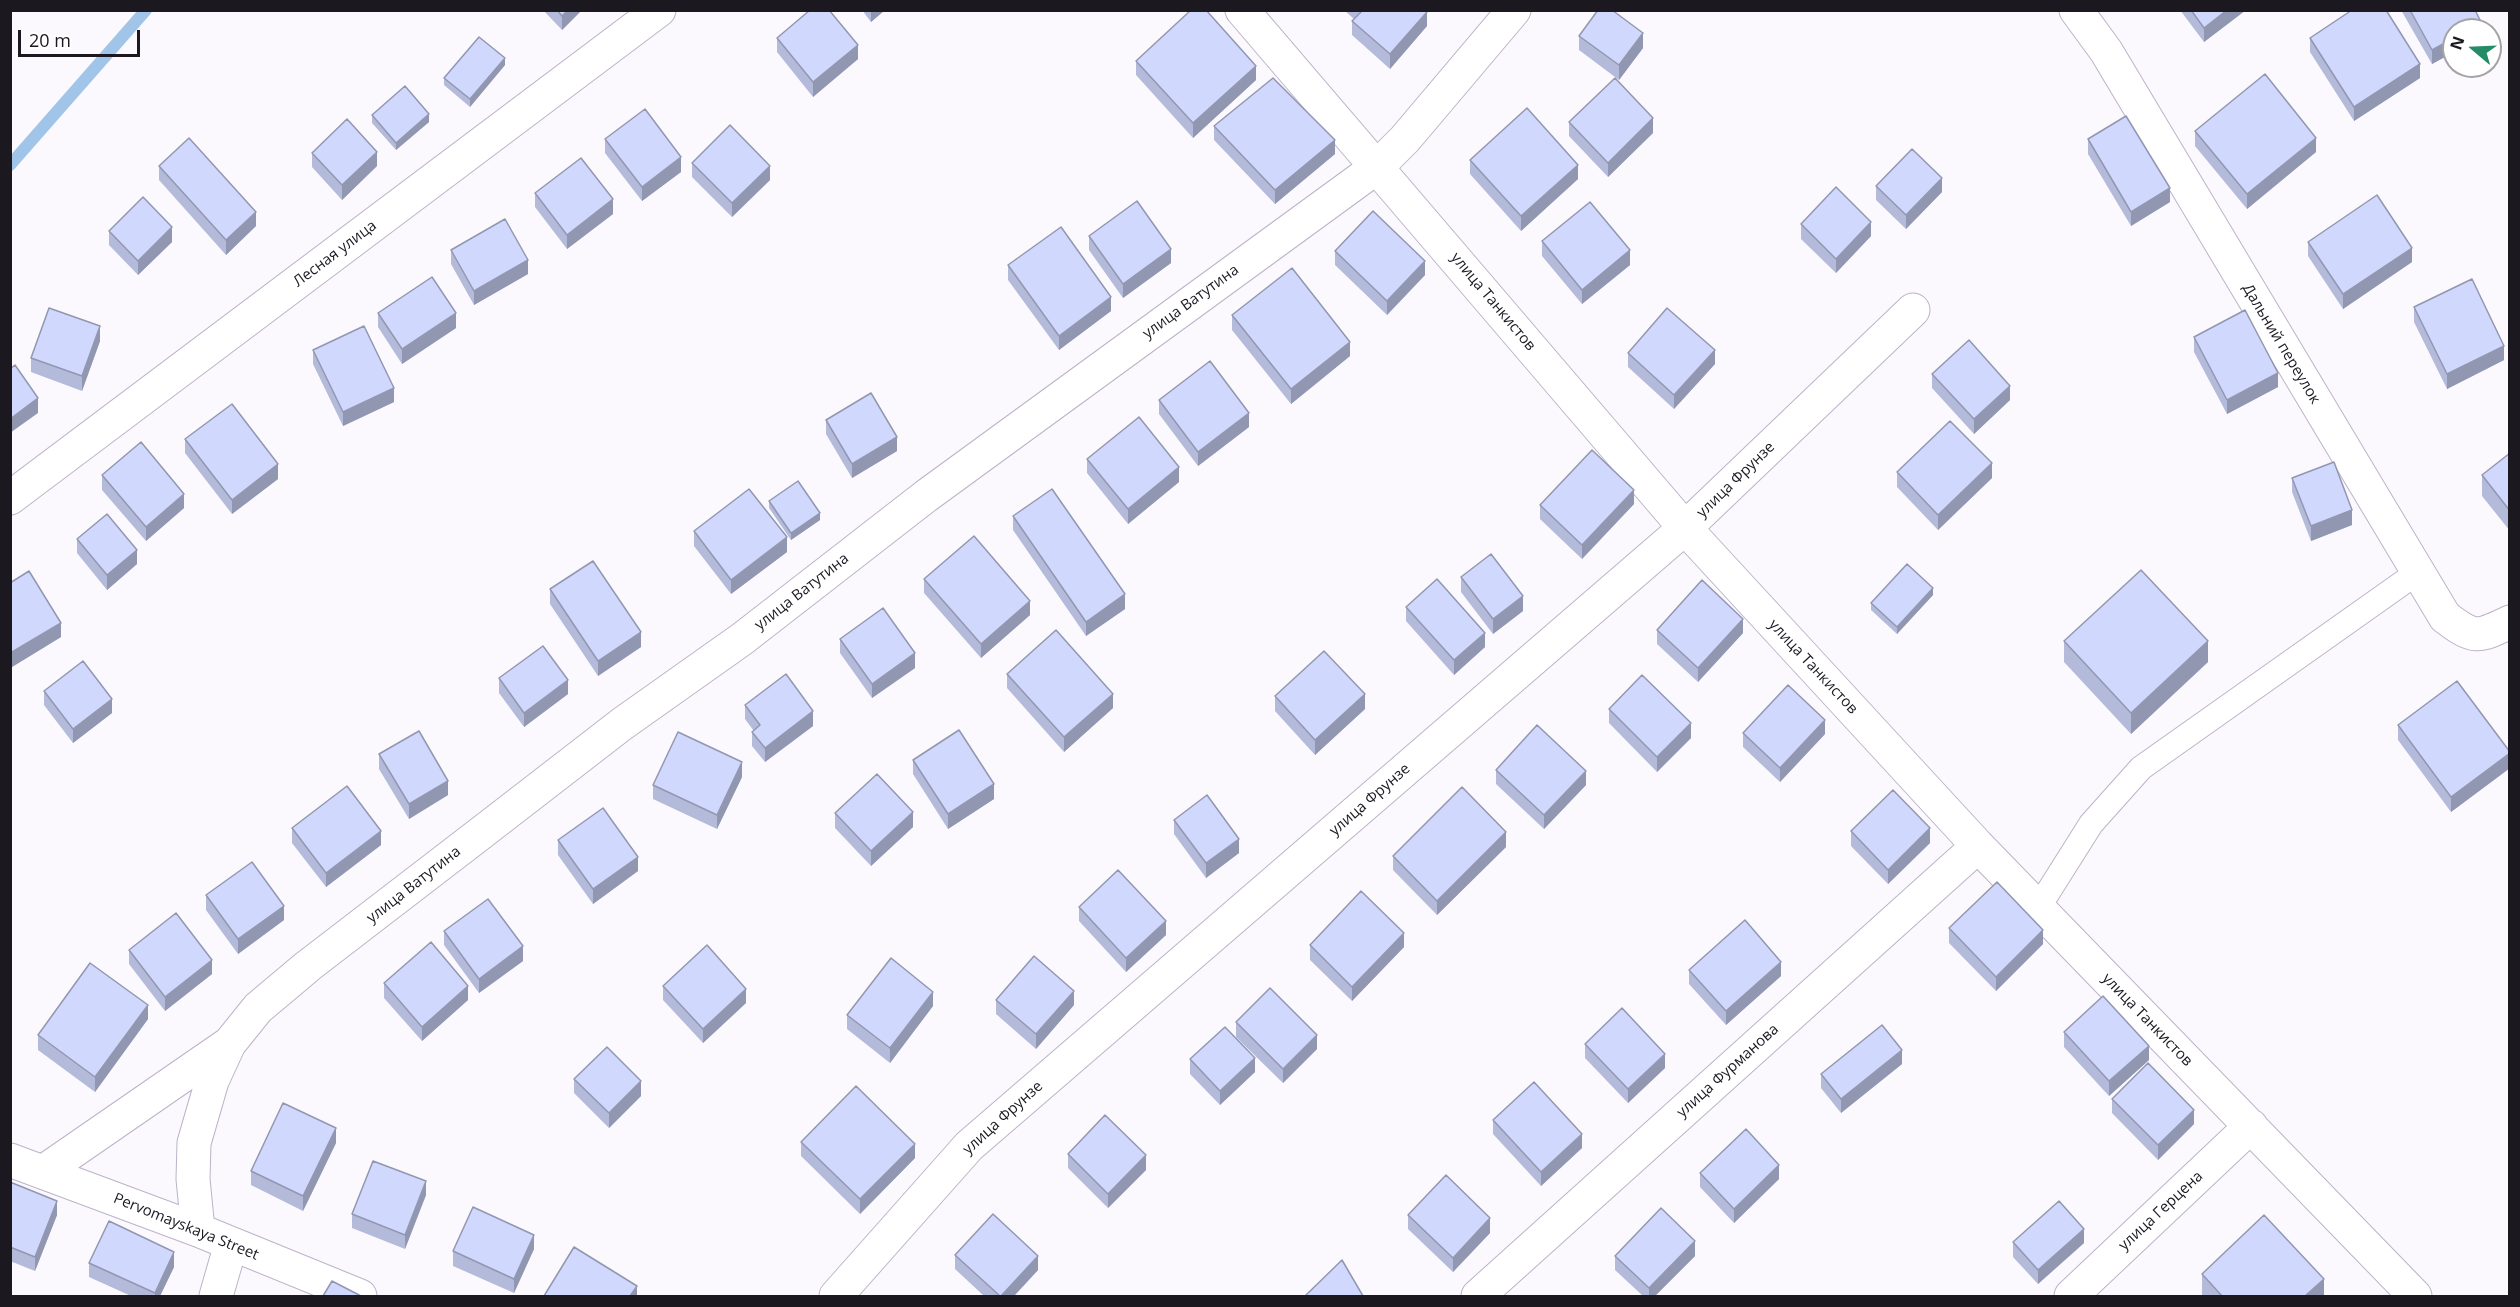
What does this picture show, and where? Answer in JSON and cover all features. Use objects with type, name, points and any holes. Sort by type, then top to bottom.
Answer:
[{"type":"street","name":"Лесная улица","points":[[10,498],[659,10]]},
{"type":"street","name":"улица Танкистов","points":[[1242,10],[1685,528],[1978,846],[2415,1296]]},
{"type":"street","name":"улица Ватутина","points":[[198,1230],[193,1179],[194,1143],[212,1081],[229,1044],[258,1008],[308,966],[613,732],[742,639],[926,496],[1377,167],[1405,138],[1514,10]]},
{"type":"street","name":"Дальний переулок","points":[[2076,10],[2106,51],[2445,617],[2467,633],[2485,634],[2510,622]]},
{"type":"street","name":"улица Фрунзе","points":[[836,1296],[969,1146],[1685,528],[1913,310]]},
{"type":"street","name":"улица Фурманова","points":[[1478,1296],[1978,846]]},
{"type":"street","points":[[43,1172],[229,1044]]},
{"type":"street","name":"улица Герцена","points":[[2071,1296],[2251,1126]]},
{"type":"street","name":"Pervomayskaya Street","points":[[10,1160],[198,1230],[360,1296]]},
{"type":"street","points":[[216,1296],[231,1244]]},
{"type":"lane","points":[[2038,908],[2091,824],[2141,768],[2418,572]]},
{"type":"building","points":[[557,10],[568,10],[562,16]]},
{"type":"building","points":[[810,10],[829,10],[858,45],[813,82],[777,38]]},
{"type":"building","points":[[1191,10],[1206,10],[1256,66],[1193,123],[1136,61]]},
{"type":"building","points":[[1360,10],[1426,10],[1427,12],[1390,54],[1352,21],[1361,12]]},
{"type":"building","points":[[1598,10],[1612,10],[1643,33],[1619,65],[1579,36]]},
{"type":"building","points":[[2191,10],[2227,10],[2204,28]]},
{"type":"building","points":[[2352,10],[2386,10],[2420,64],[2354,107],[2310,38]]},
{"type":"building","points":[[2410,10],[2475,10],[2479,18],[2442,18],[2442,45],[2432,50]]},
{"type":"building","points":[[479,37],[505,58],[470,99],[444,78]]},
{"type":"building","points":[[2265,74],[2316,138],[2247,194],[2195,131]]},
{"type":"building","points":[[1273,78],[1335,140],[1275,190],[1214,126]]},
{"type":"building","points":[[1615,78],[1653,118],[1608,163],[1569,122]]},
{"type":"building","points":[[405,86],[429,114],[396,143],[372,115]]},
{"type":"building","points":[[1527,108],[1578,165],[1521,216],[1470,160]]},
{"type":"building","points":[[645,109],[681,157],[642,187],[605,139]]},
{"type":"building","points":[[2126,116],[2170,188],[2131,212],[2088,139]]},
{"type":"building","points":[[347,119],[377,152],[342,185],[312,153]]},
{"type":"building","points":[[730,125],[770,166],[732,203],[692,163]]},
{"type":"building","points":[[189,138],[256,212],[226,240],[159,166]]},
{"type":"building","points":[[1912,149],[1942,178],[1906,215],[1876,186]]},
{"type":"building","points":[[581,158],[613,199],[567,235],[535,193]]},
{"type":"building","points":[[1836,187],[1871,222],[1836,259],[1801,224]]},
{"type":"building","points":[[2377,195],[2412,248],[2343,294],[2308,242]]},
{"type":"building","points":[[143,197],[172,227],[138,261],[109,231]]},
{"type":"building","points":[[1137,201],[1171,249],[1123,284],[1089,236]]},
{"type":"building","points":[[1590,202],[1630,250],[1582,290],[1542,241]]},
{"type":"building","points":[[1373,211],[1425,261],[1387,301],[1335,251]]},
{"type":"building","points":[[505,219],[528,260],[474,291],[451,250]]},
{"type":"building","points":[[1061,227],[1111,297],[1059,336],[1008,265]]},
{"type":"building","points":[[1292,268],[1350,342],[1291,389],[1232,315]]},
{"type":"building","points":[[432,277],[456,313],[402,349],[378,313]]},
{"type":"building","points":[[2472,279],[2504,346],[2447,374],[2414,307]]},
{"type":"building","points":[[49,308],[100,326],[82,376],[31,358]]},
{"type":"building","points":[[1667,308],[1715,350],[1674,395],[1628,353]]},
{"type":"building","points":[[2245,310],[2278,373],[2227,400],[2194,337]]},
{"type":"building","points":[[364,326],[394,388],[343,412],[313,350]]},
{"type":"building","points":[[1969,340],[2010,386],[1974,419],[1932,374]]},
{"type":"building","points":[[1210,361],[1249,413],[1198,452],[1159,400]]},
{"type":"building","points":[[15,365],[38,398],[10,419],[10,369]]},
{"type":"building","points":[[871,393],[897,437],[852,464],[826,420]]},
{"type":"building","points":[[232,404],[278,464],[232,500],[185,439]]},
{"type":"building","points":[[1139,417],[1179,467],[1128,509],[1087,459]]},
{"type":"building","points":[[1950,421],[1992,463],[1938,515],[1897,472]]},
{"type":"building","points":[[141,442],[184,494],[146,527],[102,475]]},
{"type":"building","points":[[1592,450],[1634,490],[1582,545],[1540,505]]},
{"type":"building","points":[[2510,453],[2510,511],[2482,475]]},
{"type":"building","points":[[2334,462],[2352,510],[2311,526],[2292,478]]},
{"type":"building","points":[[798,481],[820,513],[791,533],[769,501]]},
{"type":"building","points":[[749,489],[787,537],[731,580],[694,531]]},
{"type":"building","points":[[1052,489],[1125,594],[1086,622],[1013,516]]},
{"type":"building","points":[[107,514],[137,550],[107,575],[77,539]]},
{"type":"building","points":[[974,536],[1030,601],[981,644],[924,579]]},
{"type":"building","points":[[1491,554],[1523,596],[1493,619],[1461,577]]},
{"type":"building","points":[[593,561],[641,632],[598,661],[550,589]]},
{"type":"building","points":[[1907,564],[1933,588],[1897,627],[1871,603]]},
{"type":"building","points":[[2141,570],[2208,641],[2131,713],[2064,641]]},
{"type":"building","points":[[29,571],[61,623],[12,652],[10,650],[10,583]]},
{"type":"building","points":[[1437,579],[1485,633],[1454,660],[1406,607]]},
{"type":"building","points":[[1702,580],[1743,619],[1698,668],[1657,630]]},
{"type":"building","points":[[883,608],[915,653],[872,684],[840,639]]},
{"type":"building","points":[[1056,630],[1113,694],[1064,737],[1007,674]]},
{"type":"building","points":[[543,646],[568,680],[524,713],[499,678]]},
{"type":"building","points":[[1324,651],[1365,694],[1315,740],[1275,696]]},
{"type":"building","points":[[83,661],[112,699],[73,729],[44,691]]},
{"type":"building","points":[[786,674],[813,711],[765,748],[752,732],[760,725],[745,705]]},
{"type":"building","points":[[1642,675],[1691,723],[1657,757],[1609,709]]},
{"type":"building","points":[[2457,681],[2510,753],[2451,797],[2398,725]]},
{"type":"building","points":[[1788,685],[1825,720],[1780,768],[1743,733]]},
{"type":"building","points":[[1537,725],[1586,771],[1544,815],[1496,770]]},
{"type":"building","points":[[959,730],[994,784],[948,814],[913,760]]},
{"type":"building","points":[[419,731],[448,781],[409,804],[379,754]]},
{"type":"building","points":[[678,732],[742,762],[717,815],[653,785]]},
{"type":"building","points":[[877,774],[913,812],[871,851],[835,813]]},
{"type":"building","points":[[347,786],[381,831],[326,873],[292,828]]},
{"type":"building","points":[[1462,787],[1506,832],[1437,901],[1393,856]]},
{"type":"building","points":[[1893,790],[1930,828],[1888,870],[1851,831]]},
{"type":"building","points":[[1207,795],[1239,839],[1206,863],[1174,820]]},
{"type":"building","points":[[603,808],[638,857],[593,889],[558,840]]},
{"type":"building","points":[[252,862],[284,906],[238,939],[206,895]]},
{"type":"building","points":[[1118,870],[1166,921],[1126,958],[1079,907]]},
{"type":"building","points":[[1997,882],[2043,930],[1996,977],[1949,928]]},
{"type":"building","points":[[1361,891],[1404,933],[1352,987],[1310,945]]},
{"type":"building","points":[[488,899],[523,946],[479,979],[444,931]]},
{"type":"building","points":[[176,913],[212,960],[165,997],[129,950]]},
{"type":"building","points":[[1745,920],[1781,962],[1726,1011],[1689,970]]},
{"type":"building","points":[[431,942],[468,986],[422,1027],[384,983]]},
{"type":"building","points":[[707,945],[746,989],[703,1029],[663,986]]},
{"type":"building","points":[[1034,956],[1074,991],[1036,1034],[996,1000]]},
{"type":"building","points":[[891,958],[933,992],[890,1048],[847,1015]]},
{"type":"building","points":[[90,963],[148,1005],[95,1077],[38,1035]]},
{"type":"building","points":[[1270,988],[1317,1035],[1283,1069],[1236,1022]]},
{"type":"building","points":[[2103,996],[2149,1046],[2109,1081],[2064,1032]]},
{"type":"building","points":[[1622,1008],[1665,1054],[1628,1089],[1585,1044]]},
{"type":"building","points":[[1882,1025],[1902,1050],[1841,1099],[1821,1074]]},
{"type":"building","points":[[1225,1027],[1255,1058],[1220,1091],[1190,1059]]},
{"type":"building","points":[[607,1047],[641,1081],[609,1113],[574,1079]]},
{"type":"building","points":[[2148,1063],[2194,1110],[2158,1145],[2112,1099]]},
{"type":"building","points":[[1534,1082],[1582,1134],[1541,1172],[1493,1120]]},
{"type":"building","points":[[856,1086],[915,1144],[860,1199],[801,1142]]},
{"type":"building","points":[[283,1103],[336,1128],[303,1196],[251,1171]]},
{"type":"building","points":[[1105,1115],[1146,1155],[1108,1194],[1068,1154]]},
{"type":"building","points":[[1746,1129],[1779,1165],[1734,1209],[1700,1173]]},
{"type":"building","points":[[373,1161],[426,1181],[405,1235],[352,1214]]},
{"type":"building","points":[[1446,1175],[1490,1218],[1453,1258],[1408,1215]]},
{"type":"building","points":[[10,1182],[57,1201],[35,1257],[10,1247]]},
{"type":"building","points":[[2059,1201],[2084,1229],[2038,1270],[2013,1242]]},
{"type":"building","points":[[473,1207],[534,1235],[514,1279],[453,1251]]},
{"type":"building","points":[[1661,1208],[1695,1241],[1649,1288],[1615,1256]]},
{"type":"building","points":[[993,1214],[1038,1256],[1001,1296],[955,1255]]},
{"type":"building","points":[[2264,1215],[2324,1279],[2305,1296],[2222,1296],[2202,1274]]},
{"type":"building","points":[[109,1221],[174,1252],[155,1293],[89,1263]]},
{"type":"building","points":[[574,1247],[637,1286],[630,1296],[544,1296]]},
{"type":"building","points":[[1342,1260],[1363,1296],[1305,1296]]},
{"type":"building","points":[[332,1281],[361,1296],[323,1296]]},
{"type":"waterway","points":[[10,165],[146,10]]}]
